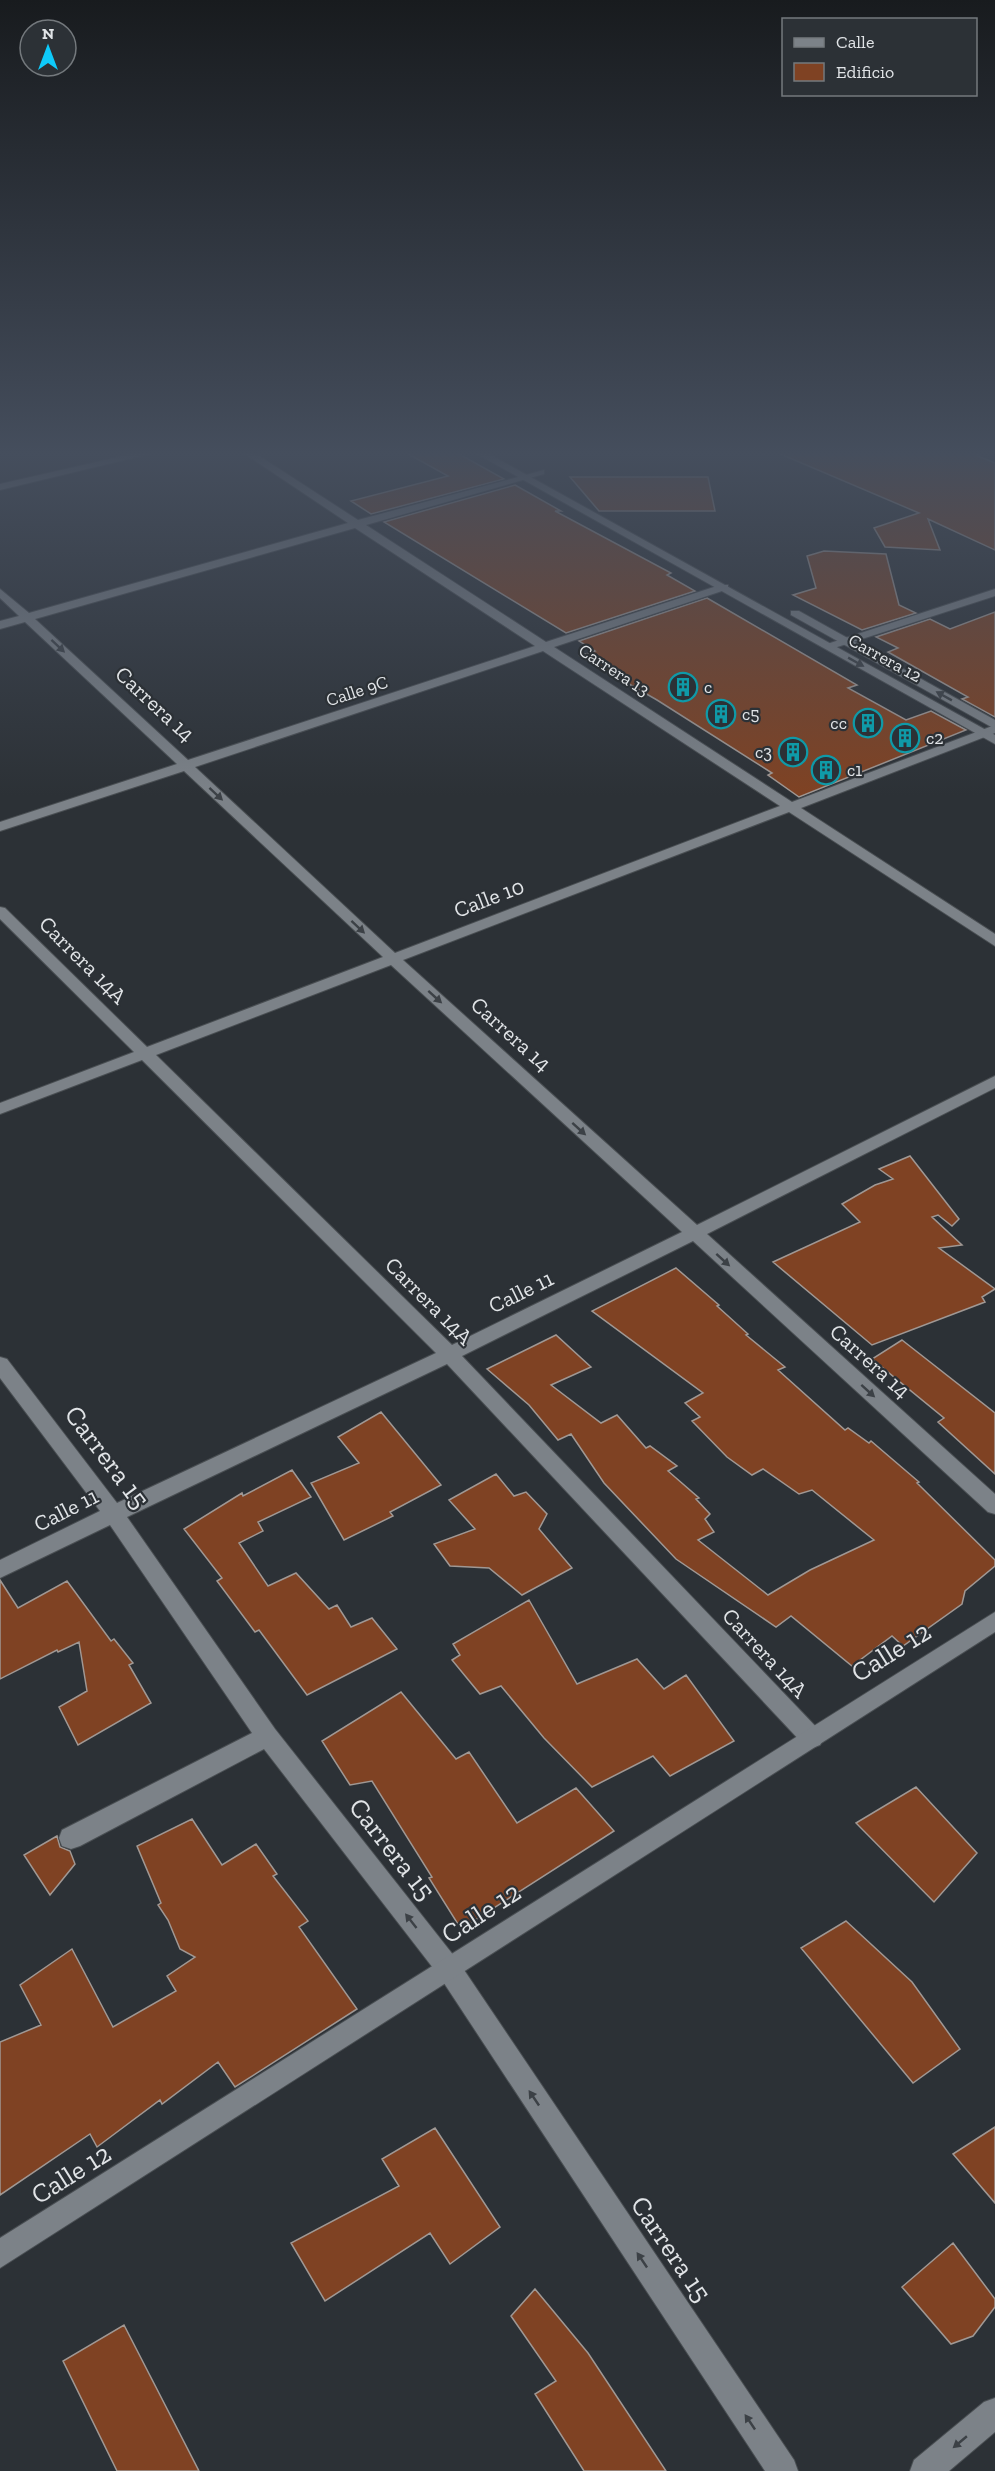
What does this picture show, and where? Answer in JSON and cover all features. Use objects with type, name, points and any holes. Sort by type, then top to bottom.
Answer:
[{"type":"street","points":[[0,625],[210,565]]},
{"type":"street","name":"Carrera 13","points":[[423,565],[995,941]]},
{"type":"street","name":"Carrera 12","points":[[684,565],[827,646],[992,732]]},
{"type":"street","points":[[709,565],[739,582]]},
{"type":"street","name":"Calle 9C","points":[[0,827],[724,587]]},
{"type":"street","name":"Carrera 14","points":[[0,592],[392,958],[995,1506]]},
{"type":"street","points":[[827,646],[995,592]]},
{"type":"street","name":"Carrera 12","points":[[780,606],[843,640],[992,732]]},
{"type":"street","name":"Calle 10","points":[[0,1109],[789,806],[992,732]]},
{"type":"street","name":"Carrera 14A","points":[[0,911],[449,1354],[812,1738]]},
{"type":"street","name":"Calle 11","points":[[0,1570],[112,1513],[449,1354],[694,1234],[995,1081]]},
{"type":"street","name":"Carrera 15","points":[[0,1364],[112,1513],[267,1736],[449,1969],[783,2471]]},
{"type":"street","name":"Calle 12","points":[[0,2254],[995,1621]]},
{"type":"street","points":[[71,1838],[267,1736]]},
{"type":"street","points":[[925,2471],[995,2414]]},
{"type":"building","points":[[455,565],[657,565],[671,573],[667,575],[695,591],[566,633]]},
{"type":"building","points":[[810,565],[889,565],[899,605],[916,613],[862,630],[793,595],[816,588]]},
{"type":"building","points":[[707,598],[857,685],[848,688],[906,720],[931,711],[966,730],[799,797],[768,775],[772,773],[657,700],[580,656],[595,651],[579,641]]},
{"type":"building","points":[[995,612],[995,717],[962,699],[968,697],[888,652],[898,648],[876,637],[930,619],[950,629]]},
{"type":"building","points":[[910,1156],[959,1219],[952,1226],[938,1215],[932,1217],[962,1245],[939,1248],[995,1289],[982,1297],[985,1302],[872,1345],[773,1262],[860,1222],[842,1204],[875,1185],[893,1179],[879,1169]]},
{"type":"building","points":[[676,1268],[719,1305],[717,1306],[748,1334],[746,1335],[785,1367],[778,1370],[845,1430],[848,1428],[869,1443],[871,1441],[919,1482],[917,1483],[995,1560],[995,1566],[965,1591],[962,1604],[903,1646],[892,1636],[852,1666],[791,1616],[776,1627],[676,1559],[604,1483],[571,1434],[558,1440],[529,1405],[487,1369],[556,1335],[591,1367],[551,1385],[601,1423],[617,1415],[646,1448],[650,1446],[677,1466],[668,1471],[699,1498],[696,1499],[710,1514],[705,1519],[714,1532],[698,1540],[768,1595],[810,1570],[874,1540],[812,1490],[799,1494],[763,1469],[752,1475],[727,1457],[692,1421],[700,1417],[685,1403],[703,1393],[592,1311]]},
{"type":"building","points":[[902,1340],[995,1413],[995,1474],[938,1422],[944,1418],[872,1359]]},
{"type":"building","points":[[381,1412],[441,1485],[390,1512],[393,1516],[344,1540],[311,1483],[359,1463],[338,1437]]},
{"type":"building","points":[[292,1470],[311,1497],[258,1522],[263,1531],[239,1543],[268,1586],[296,1573],[329,1609],[337,1605],[351,1627],[372,1618],[397,1649],[307,1695],[259,1630],[255,1632],[217,1581],[222,1578],[184,1529],[242,1493],[243,1496]]},
{"type":"building","points":[[496,1474],[514,1496],[526,1492],[547,1514],[539,1529],[572,1568],[522,1595],[489,1568],[450,1566],[434,1544],[475,1529],[449,1500]]},
{"type":"building","points":[[0,1580],[18,1608],[67,1581],[111,1641],[114,1639],[133,1663],[129,1665],[151,1703],[78,1745],[59,1707],[87,1691],[79,1642],[58,1652],[57,1650],[0,1679]]},
{"type":"building","points":[[529,1600],[577,1684],[637,1659],[664,1689],[686,1675],[734,1741],[670,1776],[653,1756],[592,1787],[544,1738],[501,1686],[480,1694],[452,1660],[460,1655],[453,1644]]},
{"type":"building","points":[[401,1692],[456,1759],[469,1752],[517,1823],[576,1788],[614,1831],[461,1929],[429,1878],[432,1877],[372,1781],[350,1785],[322,1741]]},
{"type":"building","points":[[916,1787],[977,1853],[934,1902],[856,1823]]},
{"type":"building","points":[[192,1819],[222,1865],[256,1844],[277,1874],[273,1876],[308,1921],[299,1927],[357,2009],[235,2087],[218,2062],[162,2104],[160,2100],[97,2147],[90,2134],[0,2195],[0,2042],[41,2025],[20,1985],[72,1949],[113,2027],[176,1991],[167,1976],[195,1957],[180,1949],[168,1920],[158,1905],[161,1903],[137,1846]]},
{"type":"building","points":[[57,1836],[60,1847],[70,1851],[75,1864],[50,1895],[24,1855]]},
{"type":"building","points":[[846,1921],[912,1982],[960,2049],[913,2083],[801,1948]]},
{"type":"building","points":[[995,2127],[995,2203],[953,2154]]},
{"type":"building","points":[[435,2128],[500,2227],[450,2264],[430,2233],[325,2301],[291,2243],[399,2186],[382,2159]]},
{"type":"building","points":[[953,2243],[995,2299],[995,2307],[973,2336],[951,2344],[902,2287]]},
{"type":"building","points":[[535,2289],[588,2353],[666,2471],[584,2471],[535,2394],[556,2381],[511,2316]]},
{"type":"building","points":[[124,2325],[199,2471],[117,2471],[63,2361]]},
{"type":"place","name":"c","points":[[683,687]]},
{"type":"place","name":"c5","points":[[721,714]]},
{"type":"place","name":"cc","points":[[868,723]]},
{"type":"place","name":"c2","points":[[905,738]]},
{"type":"place","name":"c3","points":[[793,752]]},
{"type":"place","name":"c1","points":[[826,770]]}]
